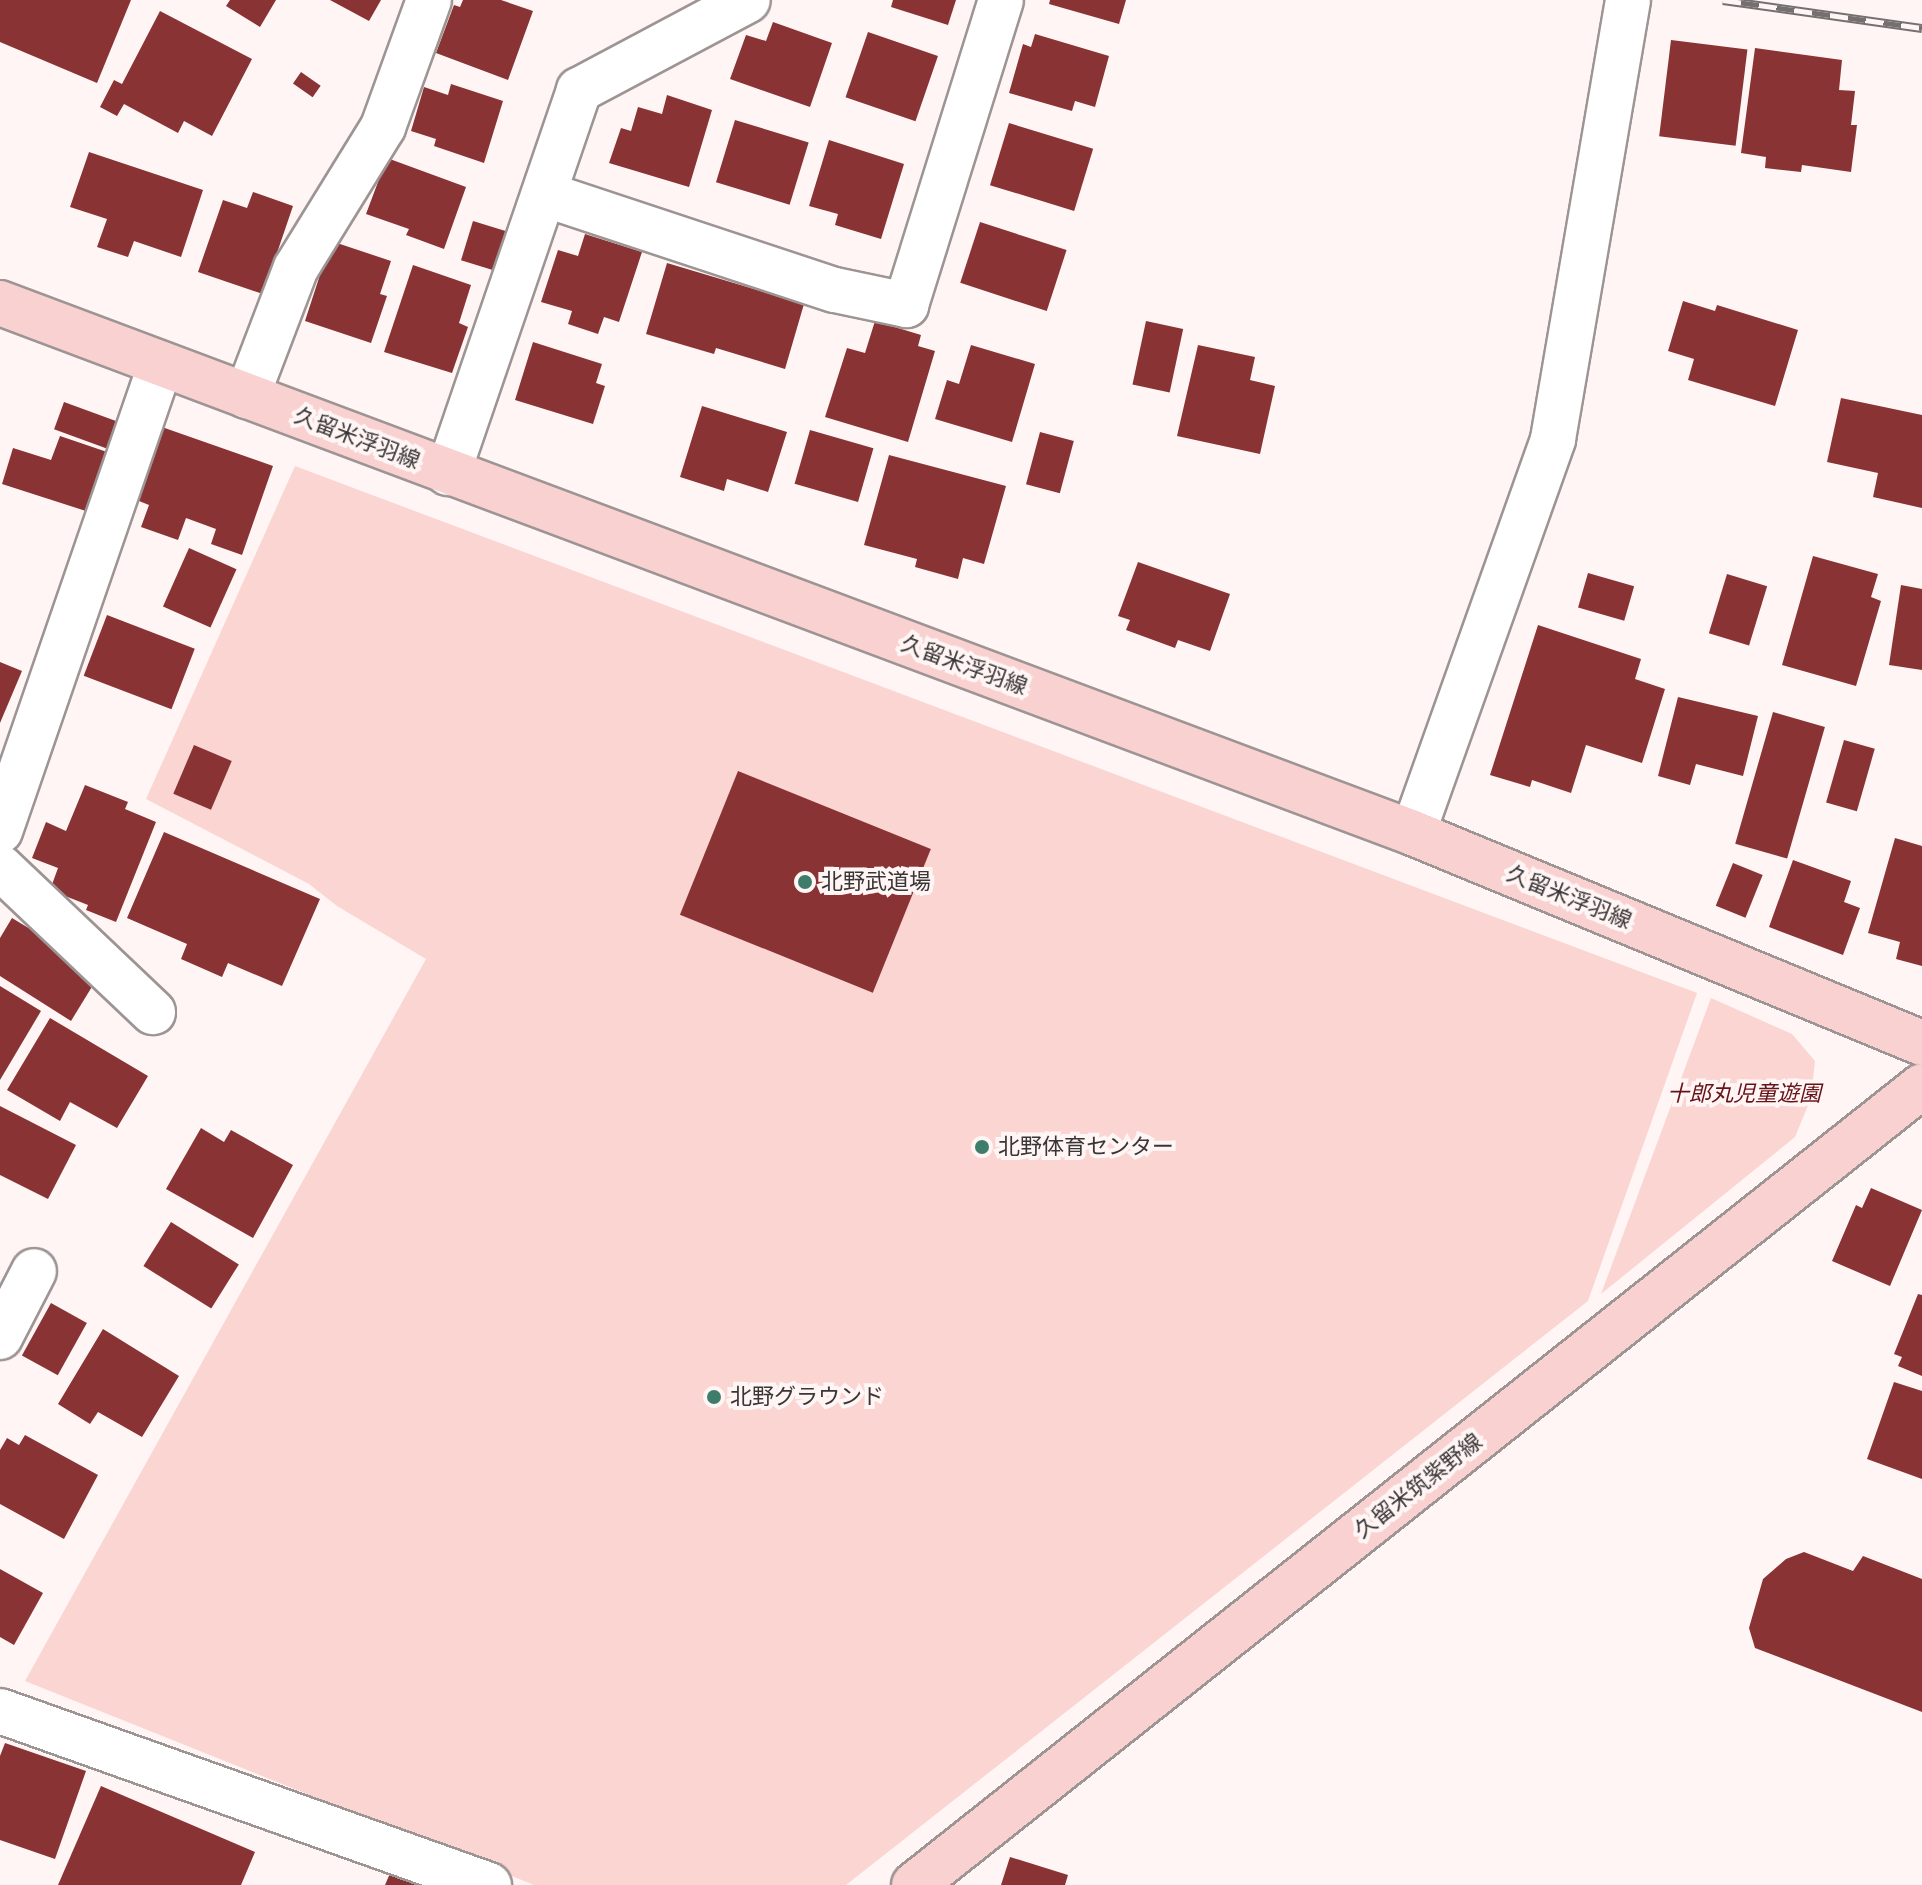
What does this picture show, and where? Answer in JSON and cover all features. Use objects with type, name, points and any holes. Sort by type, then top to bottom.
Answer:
[{"type":"main road","name":"久留米浮羽線","points":[[0,303],[1413,833],[1922,1043]]},
{"type":"main road","name":"久留米筑紫野線","points":[[914,1885],[1922,1086]]},
{"type":"street","points":[[247,396],[296,268],[383,127],[429,0]]},
{"type":"street","points":[[448,473],[579,90],[748,0]]},
{"type":"street","points":[[544,194],[835,290],[906,305],[1001,0]]},
{"type":"street","points":[[1413,833],[1553,439],[1628,0]]},
{"type":"street","points":[[0,831],[161,364]]},
{"type":"street","points":[[0,867],[153,1012]]},
{"type":"street","points":[[0,1337],[34,1271]]},
{"type":"street","points":[[0,1711],[489,1885]]},
{"type":"green space","name":"北野体育センター","points":[[295,466],[1697,993],[1588,1301],[846,1885],[534,1885],[25,1681],[426,959],[337,906],[309,884],[146,799]]},
{"type":"green space","name":"十郎丸児童遊園","points":[[1711,998],[1792,1034],[1815,1061],[1811,1098],[1795,1137],[1601,1294]]},
{"type":"building","points":[[0,0],[131,0],[97,83],[0,42]]},
{"type":"building","points":[[230,0],[276,0],[260,27],[226,6]]},
{"type":"building","points":[[330,0],[381,0],[369,21]]},
{"type":"building","points":[[463,0],[501,0],[533,11],[508,80],[436,53],[454,5],[460,7]]},
{"type":"building","points":[[893,0],[956,0],[948,25],[891,7]]},
{"type":"building","points":[[1050,0],[1126,0],[1119,24],[1049,4]]},
{"type":"building","points":[[160,11],[252,59],[212,136],[184,121],[178,133],[124,104],[117,116],[100,107],[114,80],[122,84]]},
{"type":"building","points":[[773,22],[832,43],[810,107],[730,79],[746,35],[766,41]]},
{"type":"building","points":[[868,32],[938,56],[916,121],[846,97]]},
{"type":"building","points":[[1035,34],[1109,56],[1095,107],[1075,101],[1072,111],[1009,93],[1023,44],[1031,47]]},
{"type":"building","points":[[1671,40],[1747,49],[1736,146],[1659,136]]},
{"type":"building","points":[[1755,48],[1842,60],[1839,90],[1855,91],[1851,125],[1857,125],[1851,172],[1802,165],[1801,172],[1765,168],[1766,157],[1741,153]]},
{"type":"building","points":[[301,72],[321,86],[313,97],[293,83]]},
{"type":"building","points":[[451,84],[503,101],[484,163],[434,146],[436,139],[411,131],[424,87],[448,95]]},
{"type":"building","points":[[667,95],[712,110],[689,187],[609,163],[621,128],[631,131],[638,107],[662,114]]},
{"type":"building","points":[[735,120],[809,143],[790,205],[716,182]]},
{"type":"building","points":[[1009,123],[1093,149],[1074,211],[990,185]]},
{"type":"building","points":[[829,140],[904,164],[881,239],[835,225],[838,214],[809,206]]},
{"type":"building","points":[[89,152],[203,190],[181,257],[134,241],[128,257],[97,247],[107,219],[70,207]]},
{"type":"building","points":[[387,158],[466,187],[444,249],[406,235],[409,229],[366,214]]},
{"type":"building","points":[[253,192],[293,206],[263,294],[198,272],[223,200],[247,208]]},
{"type":"building","points":[[473,221],[506,231],[494,270],[461,260]]},
{"type":"building","points":[[980,222],[1067,250],[1047,311],[960,283]]},
{"type":"building","points":[[585,234],[642,252],[619,322],[604,317],[598,334],[568,324],[572,311],[541,302],[558,250],[578,256]]},
{"type":"building","points":[[331,241],[391,261],[380,294],[387,296],[371,343],[305,321]]},
{"type":"building","points":[[667,263],[804,304],[785,369],[716,348],[714,354],[646,334]]},
{"type":"building","points":[[413,265],[471,285],[459,323],[468,327],[452,373],[384,352]]},
{"type":"building","points":[[1683,301],[1715,311],[1717,305],[1798,330],[1775,406],[1688,380],[1694,359],[1668,351]]},
{"type":"building","points":[[875,321],[921,335],[918,346],[935,351],[908,442],[825,417],[847,348],[865,353]]},
{"type":"building","points":[[1146,321],[1183,329],[1170,392],[1132,385]]},
{"type":"building","points":[[533,342],[602,364],[596,383],[605,386],[593,424],[515,400]]},
{"type":"building","points":[[971,345],[1035,364],[1012,442],[935,419],[947,380],[959,384]]},
{"type":"building","points":[[1198,345],[1255,357],[1250,380],[1275,386],[1260,454],[1177,436]]},
{"type":"building","points":[[1841,398],[1922,415],[1922,508],[1873,497],[1878,473],[1827,462]]},
{"type":"building","points":[[64,402],[117,421],[107,448],[54,429]]},
{"type":"building","points":[[702,406],[787,432],[768,492],[727,479],[724,491],[680,477]]},
{"type":"building","points":[[159,426],[273,466],[242,555],[211,544],[216,529],[186,518],[178,540],[141,527],[149,505],[134,499]]},
{"type":"building","points":[[810,430],[873,448],[858,502],[795,484]]},
{"type":"building","points":[[1040,432],[1074,441],[1060,493],[1026,484]]},
{"type":"building","points":[[60,436],[110,453],[89,512],[2,484],[13,448],[51,460]]},
{"type":"building","points":[[889,455],[1006,486],[984,564],[963,558],[958,579],[915,567],[917,559],[864,545]]},
{"type":"building","points":[[189,548],[237,569],[210,628],[163,606]]},
{"type":"building","points":[[1813,556],[1878,574],[1871,597],[1881,601],[1856,686],[1782,665]]},
{"type":"building","points":[[1138,562],[1230,594],[1210,651],[1178,640],[1175,648],[1126,630],[1130,620],[1118,616]]},
{"type":"building","points":[[1588,573],[1634,586],[1624,621],[1578,608]]},
{"type":"building","points":[[1727,574],[1767,586],[1749,646],[1709,633]]},
{"type":"building","points":[[1901,585],[1922,589],[1922,670],[1889,665]]},
{"type":"building","points":[[107,615],[195,649],[171,709],[84,676]]},
{"type":"building","points":[[1538,625],[1641,659],[1635,679],[1665,689],[1642,763],[1586,745],[1571,793],[1532,780],[1530,787],[1490,775]]},
{"type":"building","points":[[0,662],[22,671],[0,723]]},
{"type":"building","points":[[1678,697],[1758,716],[1743,776],[1696,764],[1690,785],[1658,776]]},
{"type":"building","points":[[1773,712],[1825,727],[1787,859],[1735,844]]},
{"type":"building","points":[[1844,740],[1875,749],[1857,811],[1826,802]]},
{"type":"building","points":[[194,745],[232,761],[211,810],[173,794]]},
{"type":"building","name":"北野武道場","points":[[738,771],[931,849],[873,993],[680,915]]},
{"type":"building","points":[[85,785],[128,802],[125,809],[156,822],[116,922],[86,910],[88,905],[50,890],[58,868],[32,858],[46,822],[66,831]]},
{"type":"building","points":[[164,832],[320,899],[282,986],[228,963],[222,977],[181,959],[187,944],[127,918]]},
{"type":"building","points":[[1895,838],[1922,846],[1922,966],[1896,959],[1900,942],[1868,933]]},
{"type":"building","points":[[1793,860],[1851,881],[1844,902],[1860,908],[1843,955],[1769,927]]},
{"type":"building","points":[[1733,863],[1763,875],[1745,918],[1716,906]]},
{"type":"building","points":[[12,918],[101,972],[71,1021],[0,976],[0,938]]},
{"type":"building","points":[[0,986],[41,1011],[0,1080]]},
{"type":"building","points":[[50,1018],[148,1076],[117,1128],[70,1102],[60,1121],[7,1090]]},
{"type":"building","points":[[0,1106],[76,1145],[48,1199],[0,1175]]},
{"type":"building","points":[[201,1128],[224,1142],[231,1130],[293,1165],[253,1238],[166,1189]]},
{"type":"building","points":[[1871,1188],[1922,1210],[1890,1286],[1832,1261],[1856,1205],[1862,1208]]},
{"type":"building","points":[[171,1222],[239,1264],[211,1308],[143,1266]]},
{"type":"building","points":[[1918,1294],[1922,1295],[1922,1376],[1898,1366],[1902,1357],[1894,1354]]},
{"type":"building","points":[[51,1303],[87,1323],[58,1375],[22,1355]]},
{"type":"building","points":[[103,1329],[179,1376],[142,1437],[98,1412],[90,1424],[58,1404]]},
{"type":"building","points":[[1894,1382],[1922,1391],[1922,1479],[1867,1459]]},
{"type":"building","points":[[25,1435],[98,1475],[64,1539],[0,1504],[0,1450],[7,1438],[19,1445]]},
{"type":"building","points":[[1804,1552],[1853,1571],[1863,1556],[1922,1579],[1922,1712],[1755,1648],[1749,1628],[1763,1579],[1786,1559]]},
{"type":"building","points":[[0,1569],[43,1593],[14,1645],[0,1637]]},
{"type":"building","points":[[5,1743],[86,1771],[55,1859],[0,1840],[0,1756]]},
{"type":"building","points":[[101,1786],[255,1852],[241,1885],[58,1885]]},
{"type":"building","points":[[1010,1857],[1068,1875],[1065,1885],[1001,1885]]},
{"type":"building","points":[[394,1864],[442,1885],[385,1885]]},
{"type":"railway","points":[[1723,0],[1922,28]]},
{"type":"place","name":"北野武道場","points":[[805,882]]},
{"type":"place","name":"北野体育センター","points":[[982,1147]]},
{"type":"place","name":"北野グラウンド","points":[[714,1397]]}]
